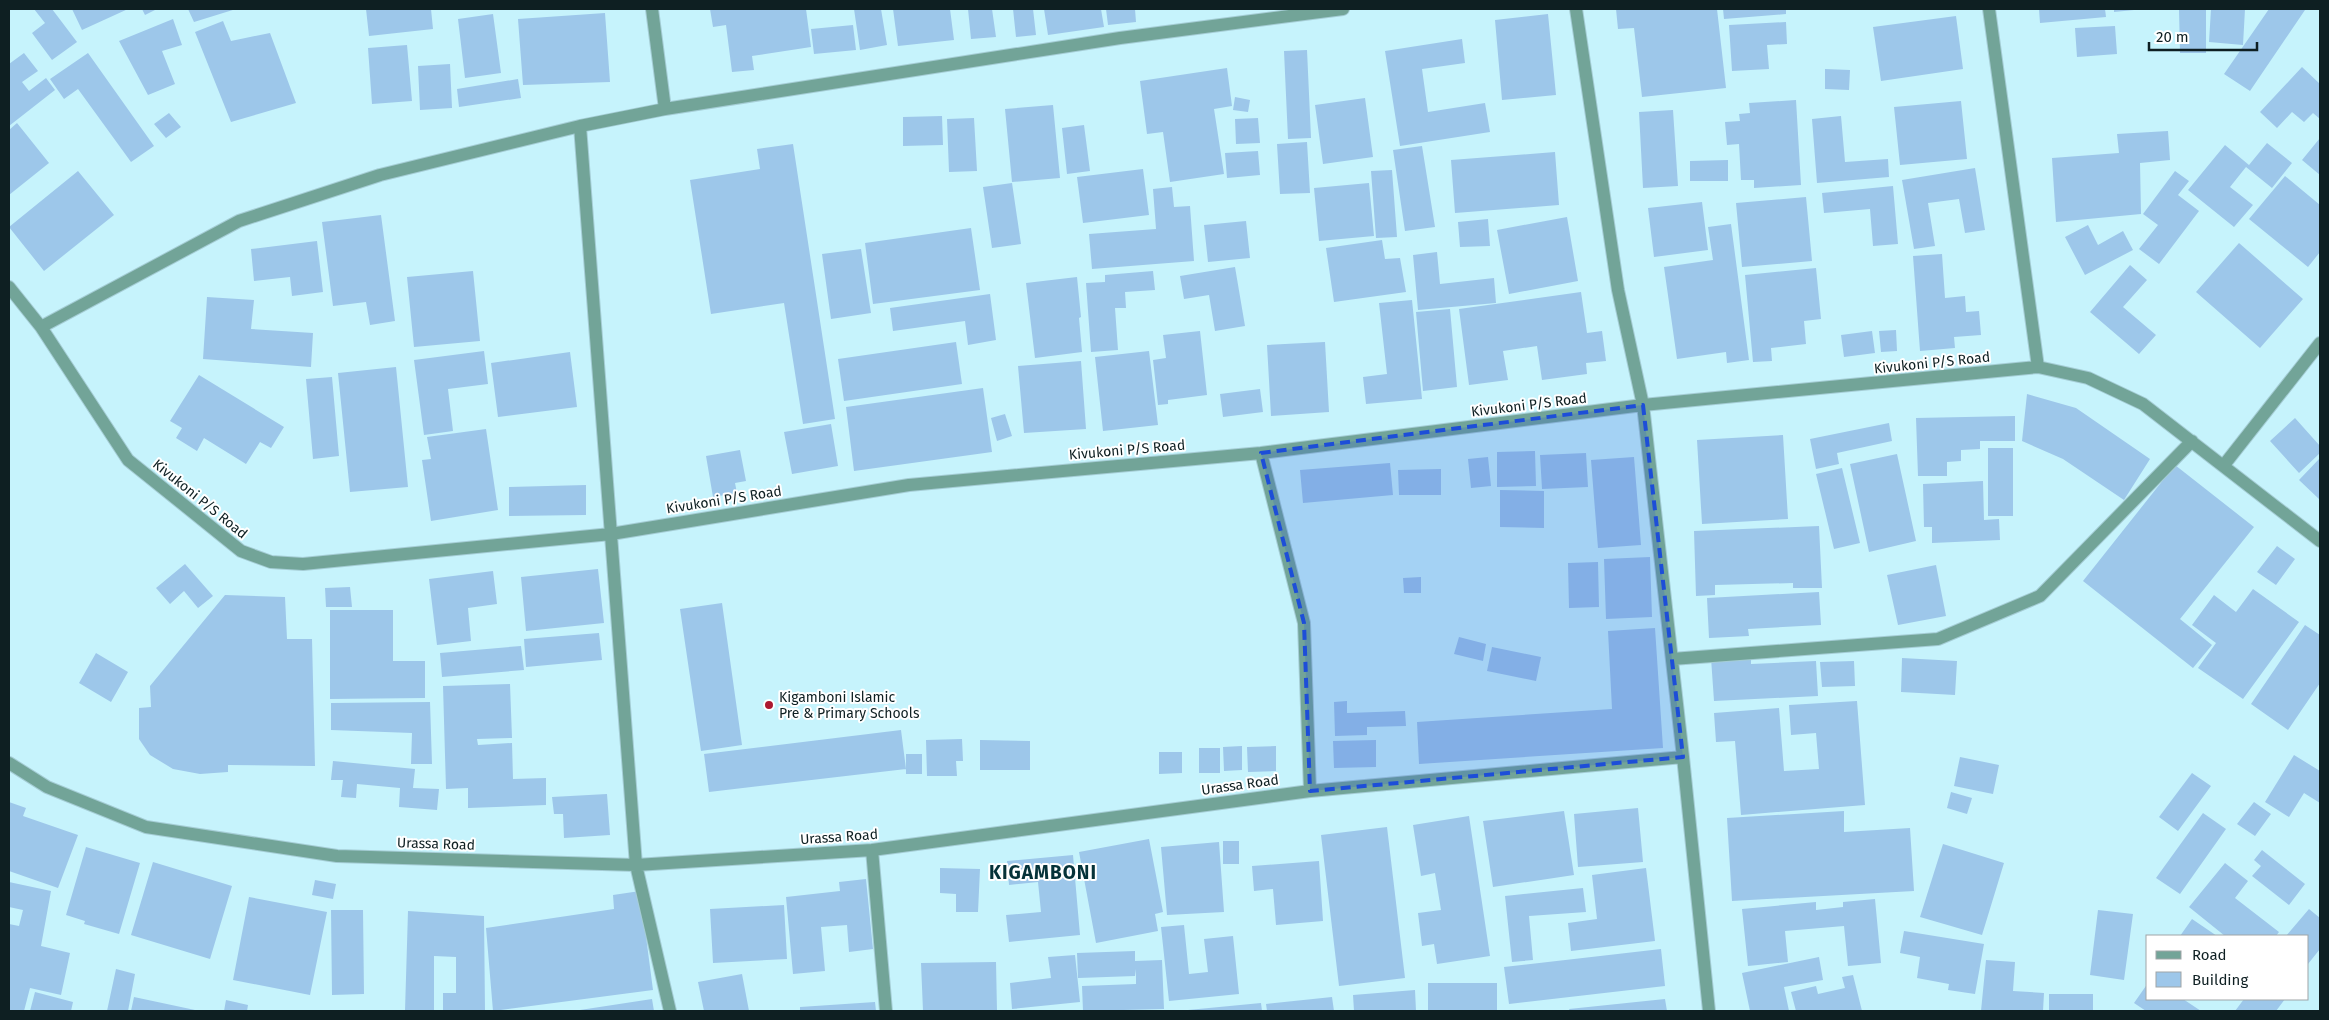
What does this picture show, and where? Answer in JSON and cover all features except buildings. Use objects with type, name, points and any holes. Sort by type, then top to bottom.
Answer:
[{"type":"street","points":[[652,9],[665,109]]},
{"type":"street","points":[[41,327],[239,221],[380,175],[580,126],[665,109],[1120,38],[1343,9]]},
{"type":"street","points":[[1576,9],[1618,290],[1643,406],[1683,757],[1708,1011]]},
{"type":"street","points":[[1989,9],[2038,367]]},
{"type":"street","points":[[580,126],[636,865],[670,1011]]},
{"type":"street","name":"Kivukoni P/S Road","points":[[9,287],[41,327],[128,460],[241,551],[271,562],[303,564],[611,534],[909,485],[1262,453],[1643,406],[2038,367],[2088,378],[2143,404],[2320,541]]},
{"type":"street","points":[[2224,465],[2320,343]]},
{"type":"street","points":[[1672,659],[1938,639],[1947,636],[2040,596],[2192,441]]},
{"type":"street","points":[[1262,453],[1304,623],[1310,791]]},
{"type":"street","name":"Urassa Road","points":[[9,763],[47,787],[146,827],[337,856],[636,865],[872,850],[1310,791],[1683,757]]},
{"type":"street","points":[[872,850],[886,1011]]},
{"type":"highlighted area","points":[[1643,405],[1683,757],[1310,791],[1304,623],[1261,453]]},
{"type":"place","name":"Kigamboni Islamic Pre & Primary Schools","points":[[769,705]]},
{"type":"district","name":"KIGAMBONI","points":[[1043,872]]}]
